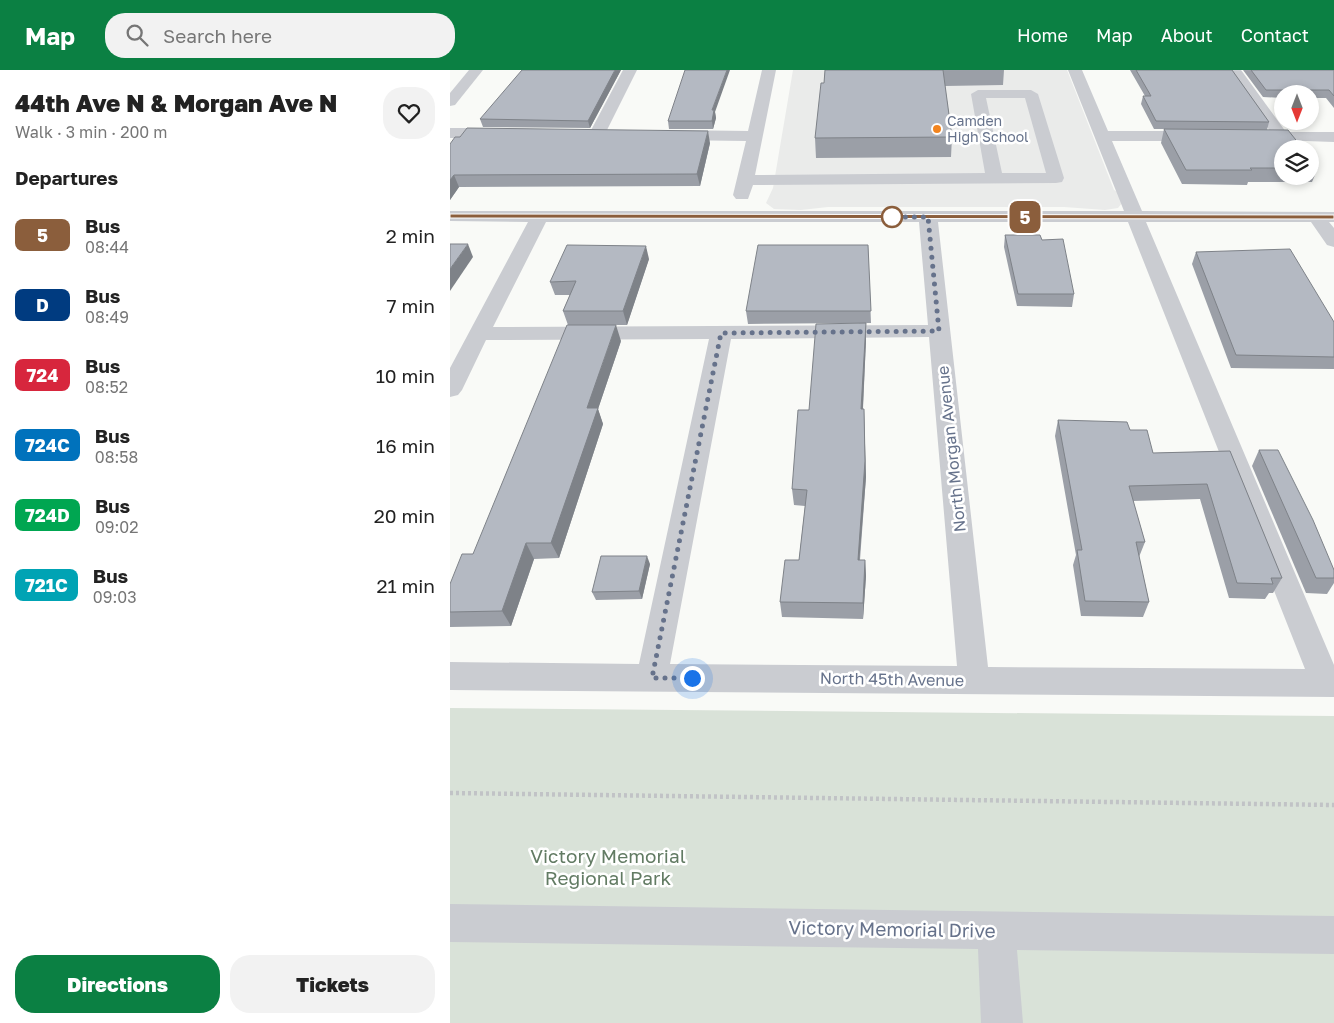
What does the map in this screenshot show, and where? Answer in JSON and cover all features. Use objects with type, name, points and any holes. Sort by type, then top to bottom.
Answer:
[{"type":"street","points":[[450,102],[476,70]]},
{"type":"street","points":[[597,134],[630,70]]},
{"type":"street","points":[[737,217],[769,70]]},
{"type":"street","points":[[1075,70],[1330,683]]},
{"type":"street","points":[[1234,70],[1281,136]]},
{"type":"street","points":[[745,180],[994,179],[1056,178],[1031,94],[978,94],[994,179]]},
{"type":"street","points":[[450,133],[519,133]]},
{"type":"street","points":[[578,134],[617,134]]},
{"type":"street","points":[[657,135],[755,136]]},
{"type":"street","points":[[1102,136],[1212,136]]},
{"type":"street","points":[[1241,136],[1334,137]]},
{"type":"street","points":[[450,216],[1325,217],[1334,241]]},
{"type":"street","points":[[450,390],[458,360],[478,334],[540,216]]},
{"type":"street","name":"North Morgan Avenue","points":[[928,217],[973,668],[970,680]]},
{"type":"street","points":[[478,334],[939,331]]},
{"type":"street","points":[[652,678],[721,333]]},
{"type":"street","name":"North 45th Avenue","points":[[450,676],[1330,683]]},
{"type":"street","name":"Victory Memorial Drive","points":[[450,923],[1334,935]]},
{"type":"street","points":[[996,931],[1002,1023]]},
{"type":"path","points":[[450,794],[1334,805]]},
{"type":"shaded area","name":"Camden High School","points":[[793,70],[1067,70],[1114,190],[1120,193],[1122,203],[1118,208],[1105,210],[1064,207],[828,207],[801,210],[774,209],[766,203],[773,188]]},
{"type":"green space","name":"Victory Memorial Regional Park","points":[[450,708],[1334,716],[1334,1023],[450,1023]]},
{"type":"building","points":[[522,70],[615,70],[588,121],[480,119]]},
{"type":"building","points":[[685,70],[727,70],[712,110],[714,110],[712,121],[668,121]]},
{"type":"building","points":[[825,70],[943,70],[952,137],[815,138],[821,83],[824,83]]},
{"type":"building","points":[[1136,70],[1232,70],[1269,122],[1156,121],[1143,96],[1151,96]]},
{"type":"building","points":[[1251,70],[1334,70],[1334,96],[1329,90],[1319,90],[1319,85],[1274,85],[1274,90],[1266,90]]},
{"type":"building","points":[[467,128],[708,131],[697,174],[454,175],[450,180],[450,144],[455,137],[460,137]]},
{"type":"building","points":[[1164,129],[1288,130],[1296,140],[1274,140],[1274,168],[1186,170]]},
{"type":"building","points":[[1005,235],[1040,235],[1042,240],[1063,239],[1074,294],[1018,294]]},
{"type":"building","points":[[450,244],[468,244],[450,269]]},
{"type":"building","points":[[567,245],[646,246],[623,311],[563,311],[576,281],[550,282]]},
{"type":"building","points":[[758,245],[868,245],[871,311],[746,311]]},
{"type":"building","points":[[1290,249],[1334,322],[1334,357],[1236,355],[1196,252]]},
{"type":"building","points":[[866,323],[861,409],[864,409],[865,461],[858,560],[865,560],[863,603],[780,602],[785,560],[799,560],[807,490],[792,489],[798,410],[809,410],[816,324]]},
{"type":"building","points":[[567,325],[616,325],[587,408],[598,408],[551,543],[526,543],[502,611],[450,612],[450,584],[462,554],[473,554]]},
{"type":"building","points":[[1058,420],[1127,422],[1130,430],[1147,430],[1153,453],[1230,451],[1282,578],[1271,578],[1273,584],[1237,583],[1207,484],[1129,486],[1145,542],[1136,542],[1149,602],[1085,601],[1077,550],[1082,550]]},
{"type":"building","points":[[1259,450],[1278,450],[1313,520],[1334,570],[1334,578],[1316,578]]},
{"type":"building","points":[[601,556],[647,556],[639,591],[592,592]]},
{"type":"bus line","name":"5","points":[[450,216],[1334,217]]},
{"type":"place","name":"Camden High School","points":[[937,129]]},
{"type":"route","points":[[692,678],[652,678],[721,333],[939,331],[928,217],[884,217],[892,217]]}]
